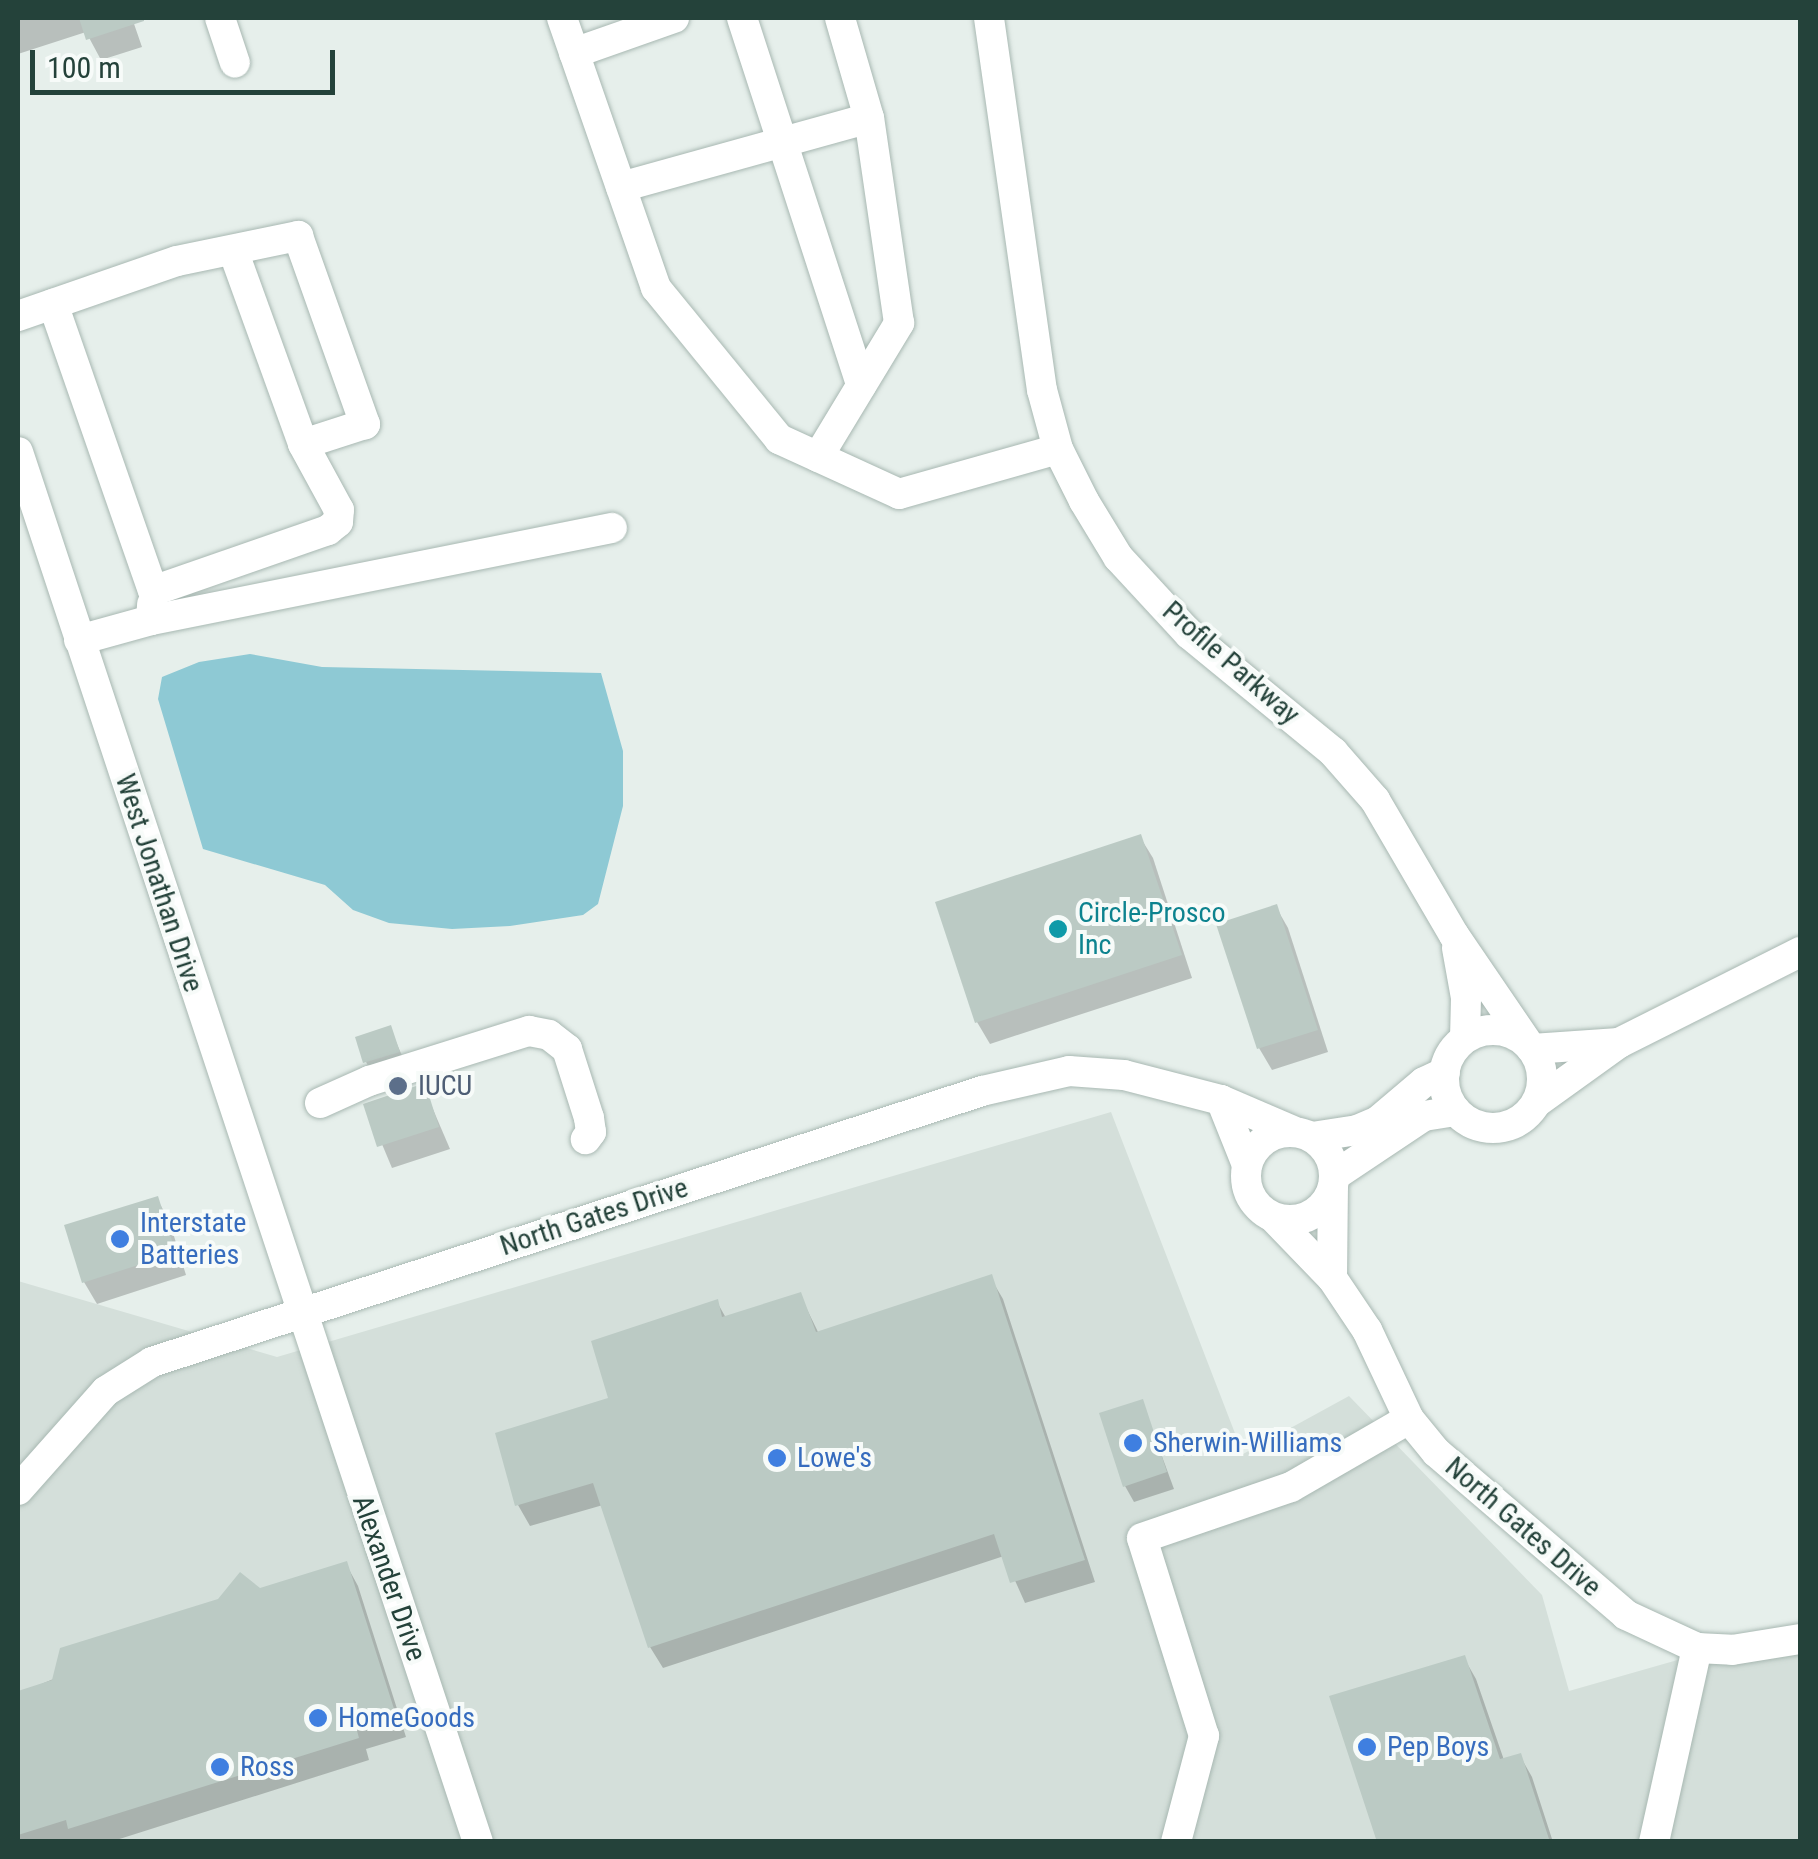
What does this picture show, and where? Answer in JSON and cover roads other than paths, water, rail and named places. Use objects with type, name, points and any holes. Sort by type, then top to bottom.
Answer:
[{"type":"street","points":[[220,18],[235,63]]},
{"type":"street","points":[[562,18],[656,288],[779,439],[899,494],[1058,449]]},
{"type":"street","points":[[574,54],[674,18]]},
{"type":"street","points":[[742,18],[861,386]]},
{"type":"street","points":[[818,457],[899,323],[869,118],[840,18]]},
{"type":"street","name":"Profile Parkway","points":[[989,18],[1032,330],[1058,449],[1118,557],[1189,634],[1333,752],[1374,800],[1454,935],[1529,1045]]},
{"type":"street","points":[[621,187],[869,118]]},
{"type":"street","points":[[18,316],[177,261],[234,253],[298,236],[365,424],[303,444]]},
{"type":"street","points":[[79,640],[328,530],[338,522],[340,510],[303,444],[234,253]]},
{"type":"street","points":[[53,304],[152,606]]},
{"type":"street","name":"West Jonathan Drive","points":[[18,452],[238,1126],[306,1313]]},
{"type":"street","points":[[152,606],[612,528]]},
{"type":"street","name":"Profile Parkway","points":[[1454,935],[1466,998],[1465,1038]]},
{"type":"street","points":[[1619,1043],[1529,1045],[1496,1029],[1465,1038],[1453,1050],[1445,1072],[1447,1097],[1468,1121],[1498,1128],[1514,1124],[1537,1102],[1619,1043],[1800,952]]},
{"type":"street","points":[[320,1102],[369,1080],[529,1031],[549,1034],[567,1049],[590,1118],[591,1132],[586,1139]]},
{"type":"street","points":[[1529,1045],[1542,1070],[1537,1102]]},
{"type":"street","name":"North Gates Drive","points":[[18,1490],[106,1390],[181,1350],[1029,1078],[1069,1071],[1124,1075],[1222,1100],[1302,1134]]},
{"type":"street","points":[[1246,1165],[1268,1136],[1357,1130],[1378,1121],[1424,1082],[1445,1072]]},
{"type":"street","points":[[1222,1100],[1246,1165],[1245,1178],[1254,1202],[1274,1218],[1304,1218],[1327,1201],[1334,1182],[1424,1116],[1456,1111]]},
{"type":"street","points":[[1302,1134],[1328,1154],[1334,1182],[1332,1278]]},
{"type":"street","name":"North Gates Drive","points":[[1274,1218],[1332,1278],[1367,1330],[1409,1419],[1436,1452],[1626,1615],[1697,1648],[1732,1650],[1800,1639]]},
{"type":"street","name":"Alexander Drive","points":[[306,1313],[362,1500],[478,1842]]},
{"type":"street","points":[[1176,1842],[1204,1736],[1142,1538],[1291,1487],[1409,1419]]},
{"type":"street","points":[[1654,1842],[1697,1648]]},
{"type":"water","points":[[250,654],[322,667],[601,673],[623,751],[623,806],[598,904],[583,915],[510,926],[452,929],[389,923],[353,910],[325,885],[203,849],[158,699],[162,677],[199,662]]},
{"type":"place","name":"Circle-Prosco Inc","points":[[1058,929]]},
{"type":"place","name":"IUCU","points":[[398,1086]]},
{"type":"place","name":"Interstate Batteries","points":[[120,1239]]},
{"type":"place","name":"Sherwin-Williams","points":[[1133,1443]]},
{"type":"place","name":"Lowe's","points":[[777,1458]]},
{"type":"place","name":"HomeGoods","points":[[318,1718]]},
{"type":"place","name":"Pep Boys","points":[[1367,1747]]},
{"type":"place","name":"Ross","points":[[220,1767]]}]
